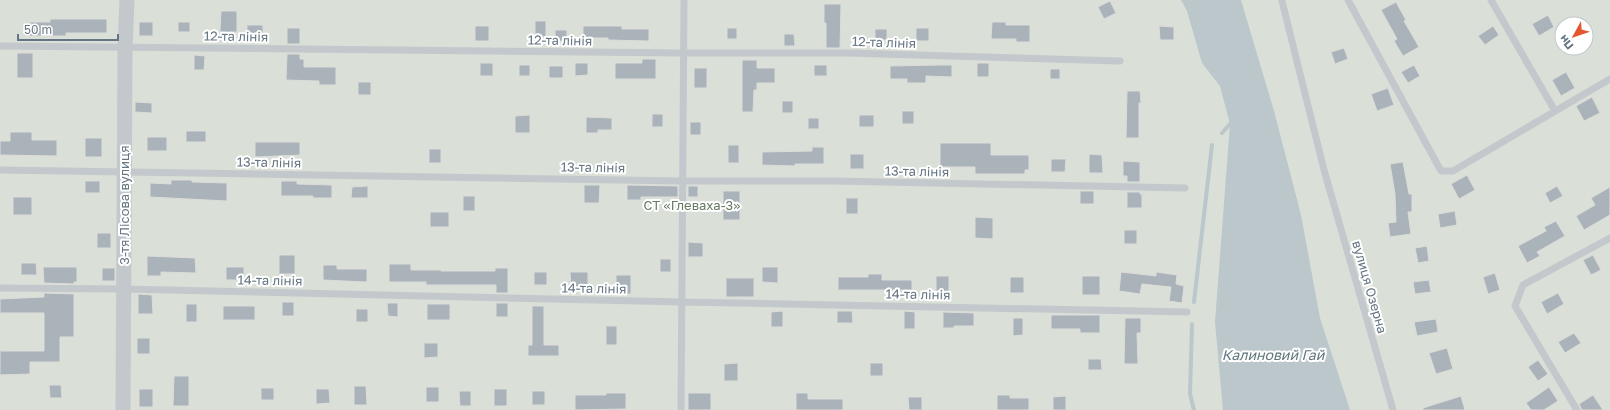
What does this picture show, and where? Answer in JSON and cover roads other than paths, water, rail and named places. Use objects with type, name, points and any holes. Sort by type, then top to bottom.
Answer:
[{"type":"street","name":"3-тя Лісова вулиця","points":[[123,410],[125,47],[127,0]]},
{"type":"lane","points":[[681,410],[684,0]]},
{"type":"lane","name":"вулиця Озерна","points":[[1282,0],[1324,170],[1393,410]]},
{"type":"lane","points":[[1348,0],[1441,171],[1453,171],[1610,79]]},
{"type":"lane","points":[[1491,0],[1556,111]]},
{"type":"lane","name":"12-та лінія","points":[[0,46],[684,53],[848,53],[1120,61]]},
{"type":"lane","name":"13-та лінія","points":[[0,170],[683,181],[835,181],[1185,188]]},
{"type":"lane","points":[[1577,410],[1515,306],[1523,285],[1610,238]]},
{"type":"lane","name":"14-та лінія","points":[[0,288],[124,289],[1187,312]]},
{"type":"water","name":"Калиновий Гай","points":[[1181,0],[1241,0],[1274,111],[1301,215],[1320,318],[1350,410],[1223,410],[1215,322],[1230,124],[1220,86],[1202,63],[1187,11]]},
{"type":"waterway","points":[[1222,133],[1230,124]]},
{"type":"waterway","points":[[1194,302],[1212,145]]},
{"type":"waterway","points":[[1192,324],[1190,394],[1194,410]]},
{"type":"park label","name":"СТ «Глеваха-3»","points":[[692,205]]}]
